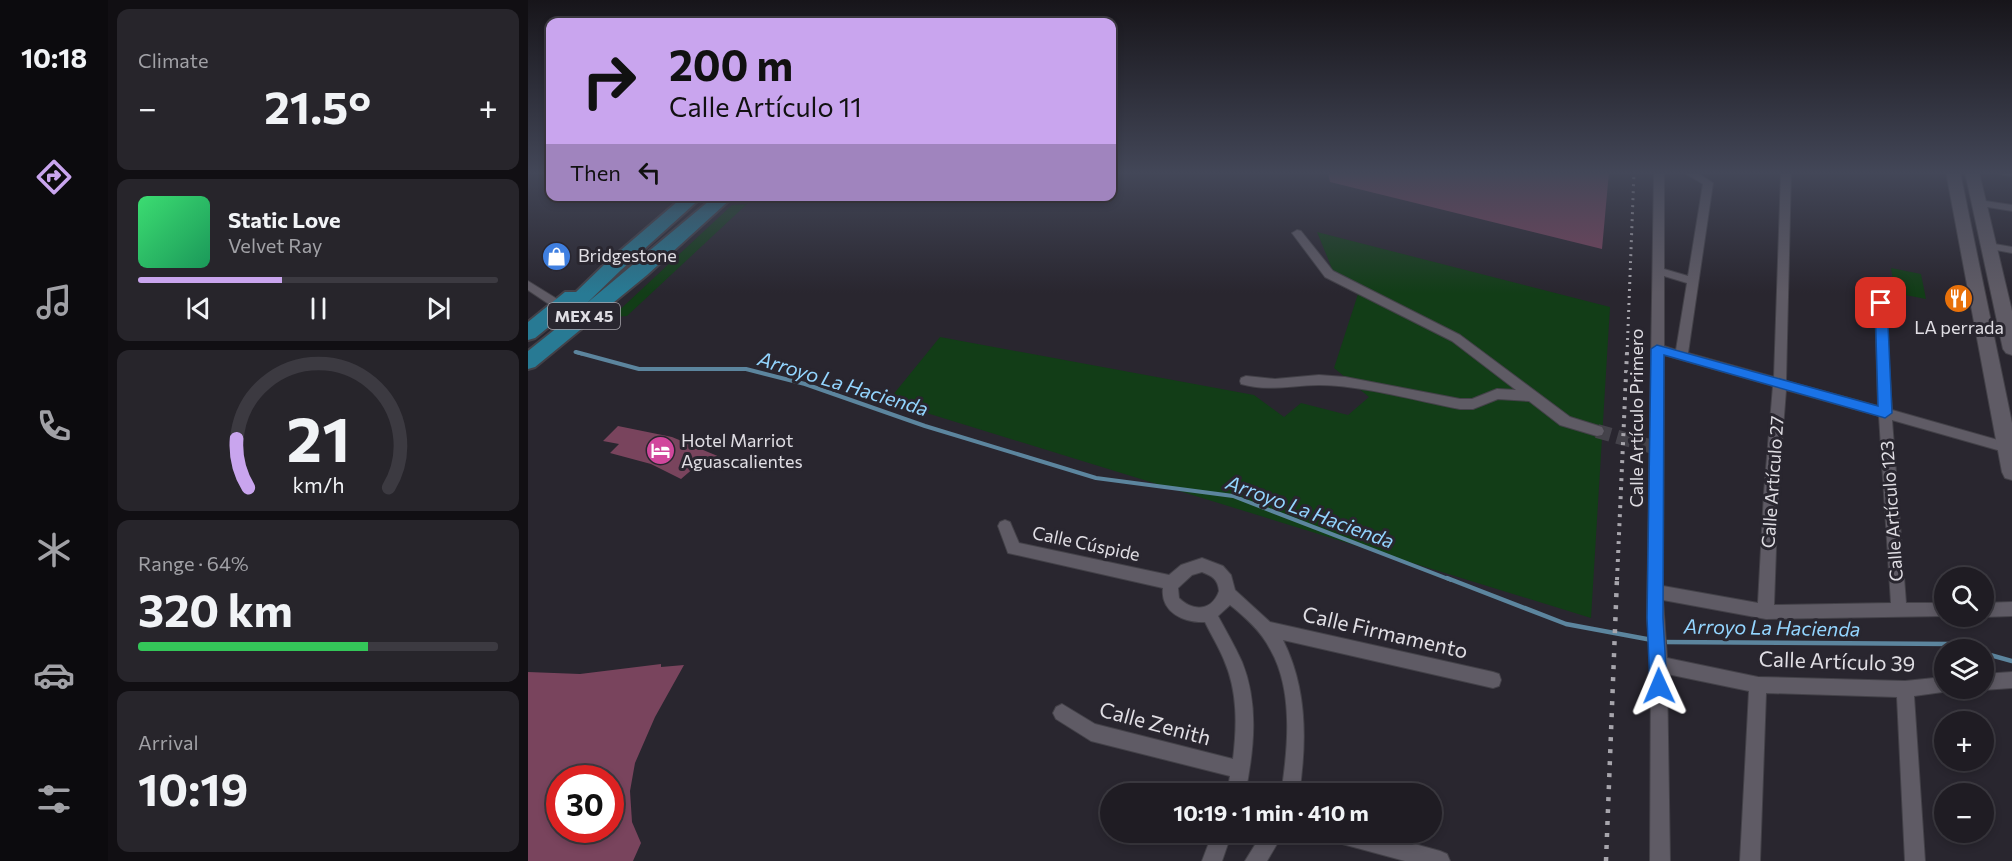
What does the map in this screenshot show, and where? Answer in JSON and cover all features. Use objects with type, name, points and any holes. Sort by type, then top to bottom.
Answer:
[{"type":"main road","name":"MEX 45","points":[[528,346],[563,309],[676,212]]},
{"type":"main road","name":"MEX 45","points":[[528,362],[640,271],[707,212]]},
{"type":"main road","points":[[1961,212],[2012,472]]},
{"type":"main road","points":[[1981,212],[1989,246],[2006,298],[2010,334]]},
{"type":"main road","points":[[528,377],[640,271]]},
{"type":"main road","points":[[528,333],[563,309]]},
{"type":"street","name":"Calle Artículo Primero","points":[[1659,212],[1655,618],[1658,657],[1660,861]]},
{"type":"street","points":[[1681,356],[1704,212]]},
{"type":"street","name":"Calle Artículo 27","points":[[1766,612],[1771,493],[1780,383],[1785,212]]},
{"type":"street","points":[[1297,232],[1329,274],[1456,339],[1535,396],[1565,422],[1598,431]]},
{"type":"street","points":[[1989,246],[2012,250]]},
{"type":"street","points":[[1658,270],[1693,281]]},
{"type":"street","points":[[528,285],[563,309]]},
{"type":"street","name":"Calle Artículo 123","points":[[1881,303],[1885,413],[1899,610]]},
{"type":"street","points":[[1983,320],[2010,334]]},
{"type":"street","points":[[1657,349],[2008,448]]},
{"type":"street","points":[[1246,381],[1275,384],[1319,380],[1345,382],[1460,404],[1473,404],[1497,394],[1535,396]]},
{"type":"street","name":"Calle Cúspide","points":[[1005,526],[1014,548],[1173,583]]},
{"type":"street","points":[[1202,565],[1219,571],[1228,585],[1228,594],[1218,610],[1209,614],[1190,615],[1176,606],[1172,599],[1173,583],[1184,570],[1202,565]]},
{"type":"street","points":[[1656,592],[1766,612],[1934,610]]},
{"type":"street","points":[[1228,594],[1267,629],[1278,645],[1295,708],[1295,767],[1292,783]]},
{"type":"street","points":[[1994,610],[2012,609]]},
{"type":"street","points":[[1209,614],[1236,669],[1245,711],[1238,783]]},
{"type":"street","name":"Calle Firmamento","points":[[1267,629],[1493,680]]},
{"type":"street","name":"Calle Artículo 39","points":[[1658,657],[1758,685],[1905,688],[1934,686]]},
{"type":"street","points":[[1994,681],[2012,680]]},
{"type":"street","points":[[1750,861],[1758,685]]},
{"type":"street","points":[[1905,688],[1915,861]]},
{"type":"street","name":"Calle Zenith","points":[[1062,713],[1091,732],[1241,770]]},
{"type":"street","points":[[1212,861],[1218,843]]},
{"type":"street","points":[[1255,861],[1267,843]]},
{"type":"street","points":[[1375,843],[1440,861]]},
{"type":"green space","points":[[724,212],[738,212],[627,316],[612,317]]},
{"type":"green space","points":[[1317,232],[1610,307],[1591,618],[888,401],[940,337],[1254,395],[1284,417],[1301,403],[1348,415],[1369,397],[1334,368],[1358,294],[1333,271]]},
{"type":"green space","points":[[1891,268],[1921,274],[1926,299],[1895,293]]},
{"type":"building","points":[[1453,212],[1605,212],[1602,249]]},
{"type":"building","name":"Hotel Marriot Aguascalientes","points":[[618,426],[672,437],[720,457],[702,471],[695,467],[681,479],[651,464],[610,453],[619,444],[603,441]]},
{"type":"building","points":[[661,664],[661,667],[684,665],[655,717],[635,763],[630,791],[632,822],[641,843],[633,861],[528,861],[528,672],[580,674]]},
{"type":"waterway","name":"Arroyo La Hacienda","points":[[575,352],[582,354]]},
{"type":"waterway","name":"Arroyo La Hacienda","points":[[576,352],[639,369],[746,369],[805,384],[925,426],[1096,478],[1233,496],[1451,580]]},
{"type":"waterway","name":"Arroyo La Hacienda","points":[[1447,578],[1566,624],[1652,640]]},
{"type":"waterway","name":"Arroyo La Hacienda","points":[[1662,642],[1934,644]]},
{"type":"waterway","name":"Arroyo La Hacienda","points":[[1994,656],[2012,661]]},
{"type":"tunnel","points":[[1597,431],[1653,447]]},
{"type":"railway","points":[[1627,354],[1632,212]]},
{"type":"railway","points":[[1617,580],[1627,352]]},
{"type":"railway","points":[[1606,861],[1617,578]]},
{"type":"place","name":"Bridgestone","points":[[557,256]]},
{"type":"place","name":"LA perrada","points":[[1959,299]]},
{"type":"place","name":"Hotel Marriot Aguascalientes","points":[[660,451]]},
{"type":"route","points":[[1659,686],[1655,618],[1657,349],[1885,413],[1881,303]]}]
